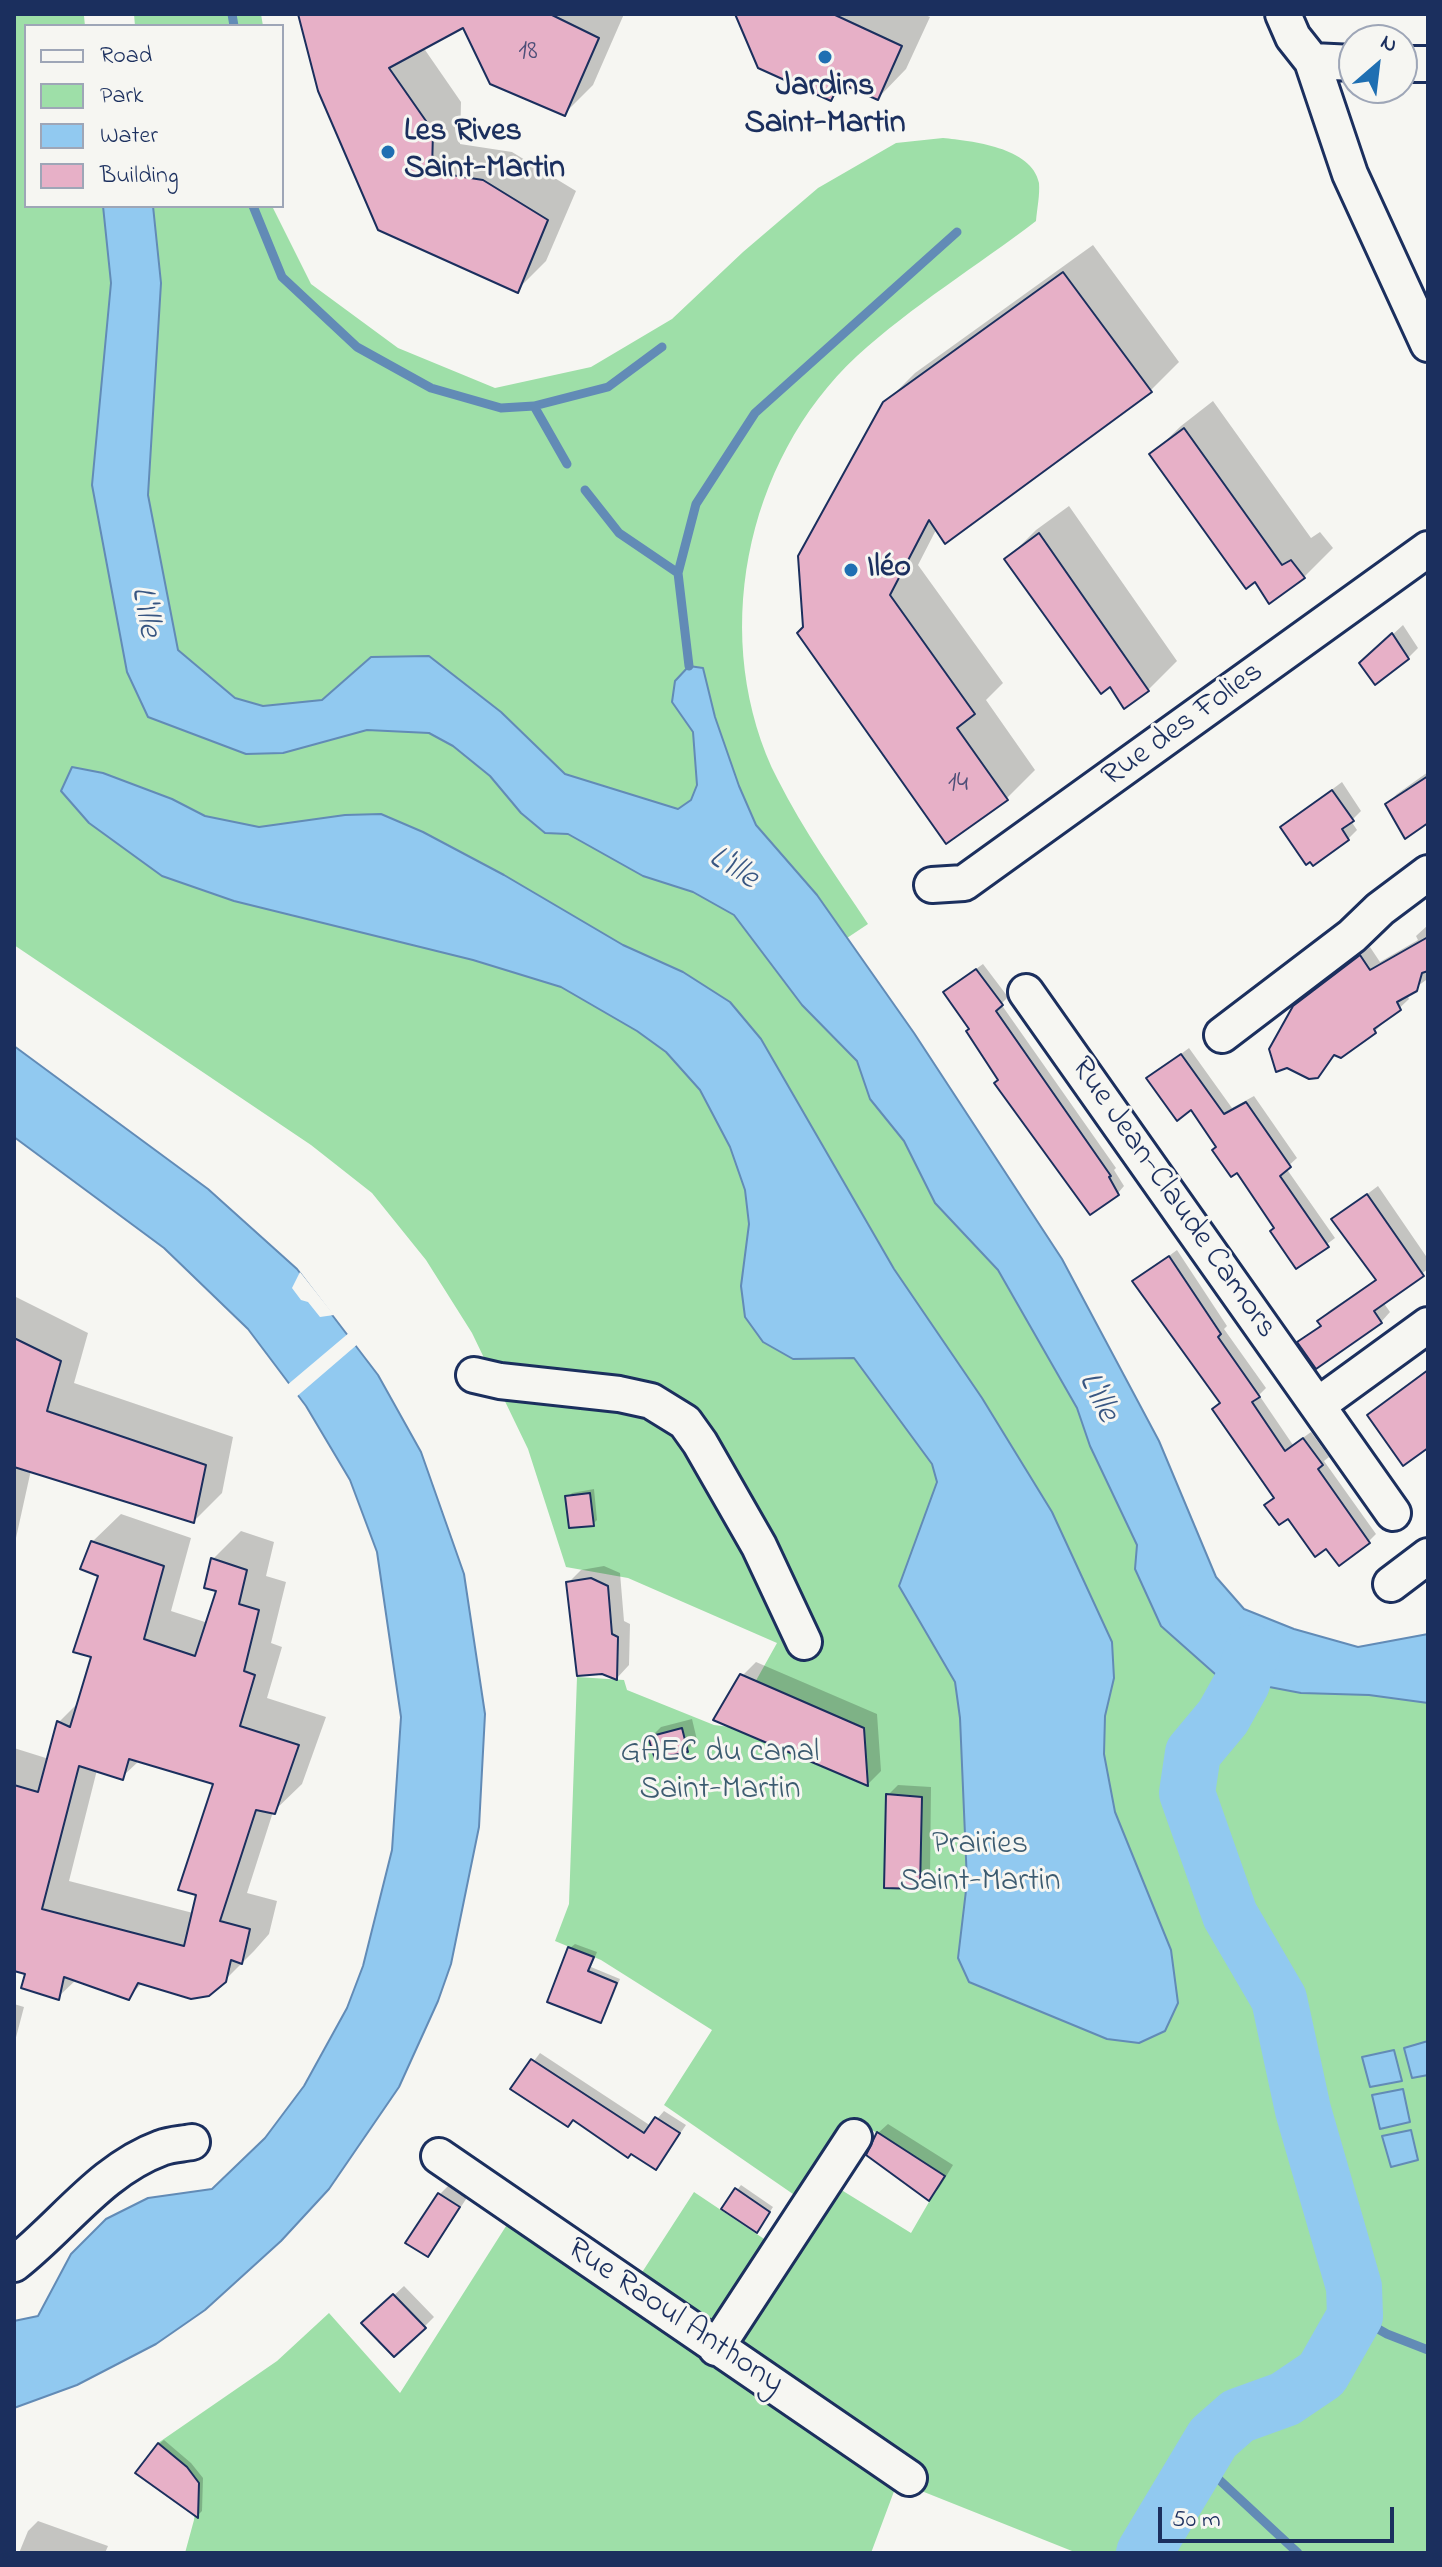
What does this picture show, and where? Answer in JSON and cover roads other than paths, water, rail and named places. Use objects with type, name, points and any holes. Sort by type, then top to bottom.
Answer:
[{"type":"street","points":[[1283,14],[1293,37],[1312,61],[1350,174],[1428,344]]},
{"type":"street","points":[[1312,61],[1338,62]]},
{"type":"street","name":"Rue des Folies","points":[[932,885],[964,883],[1428,549]]},
{"type":"street","points":[[1222,1035],[1352,936],[1380,909],[1428,873]]},
{"type":"street","name":"Rue Jean-Claude Camors","points":[[1026,992],[1393,1513]]},
{"type":"street","points":[[1318,1405],[1428,1325]]},
{"type":"street","points":[[474,1375],[651,1401],[685,1422],[759,1546],[804,1642]]},
{"type":"street","points":[[1391,1584],[1428,1556]]},
{"type":"street","points":[[716,2348],[854,2137]]},
{"type":"street","points":[[14,2264],[93,2191],[125,2167],[163,2147],[192,2142]]},
{"type":"street","name":"Rue Raoul Anthony","points":[[439,2156],[909,2478]]},
{"type":"water","name":"L'Ille","points":[[103,208],[153,208],[161,283],[148,495],[178,650],[235,698],[263,706],[322,700],[371,657],[429,656],[501,712],[565,774],[678,809],[691,800],[697,785],[693,732],[672,702],[675,681],[689,666],[703,668],[715,717],[756,825],[817,895],[914,1033],[1062,1259],[1159,1441],[1216,1577],[1244,1609],[1294,1629],[1358,1647],[1428,1634],[1428,1703],[1369,1695],[1301,1693],[1264,1686],[1231,1714],[1223,1717],[1222,1712],[1232,1689],[1161,1626],[1135,1569],[1137,1545],[1090,1446],[1077,1408],[998,1270],[935,1203],[904,1141],[870,1099],[857,1061],[802,1005],[734,915],[693,892],[643,876],[568,834],[545,833],[521,813],[490,776],[453,746],[429,733],[367,730],[283,753],[246,754],[148,717],[127,672],[92,485],[111,283]]},
{"type":"water","points":[[72,767],[103,773],[172,799],[205,816],[259,827],[345,815],[381,814],[423,832],[504,875],[623,945],[683,972],[730,1002],[761,1039],[894,1269],[982,1398],[1052,1512],[1112,1642],[1114,1678],[1105,1716],[1104,1754],[1115,1812],[1171,1950],[1178,2003],[1165,2031],[1139,2043],[1107,2039],[969,1982],[958,1958],[967,1882],[960,1718],[955,1682],[899,1586],[937,1482],[932,1464],[854,1358],[793,1359],[763,1342],[745,1317],[741,1286],[749,1224],[745,1190],[730,1147],[700,1090],[666,1052],[637,1031],[561,987],[473,960],[234,901],[162,876],[89,823],[61,791]]},
{"type":"water","points":[[14,1046],[208,1189],[297,1269],[378,1375],[421,1452],[464,1574],[485,1714],[479,1827],[451,1964],[438,2001],[399,2087],[329,2189],[281,2241],[205,2310],[156,2344],[77,2385],[14,2408],[14,2321],[38,2316],[71,2254],[106,2219],[148,2198],[212,2189],[265,2138],[304,2086],[347,2008],[363,1966],[392,1850],[401,1717],[377,1552],[350,1480],[306,1406],[248,1329],[164,1248],[14,1137]]},
{"type":"water","points":[[1428,2041],[1428,2075],[1412,2078],[1404,2048]]},
{"type":"water","points":[[1394,2050],[1402,2081],[1370,2087],[1362,2057]]},
{"type":"water","points":[[1403,2089],[1410,2122],[1380,2129],[1372,2095]]},
{"type":"water","points":[[1411,2130],[1418,2160],[1391,2167],[1382,2136]]},
{"type":"waterway","points":[[232,14],[234,24]]},
{"type":"waterway","points":[[254,208],[282,277],[357,347],[431,388],[501,408],[534,406],[567,464]]},
{"type":"waterway","points":[[689,666],[678,573],[696,504],[755,413],[957,232]]},
{"type":"waterway","points":[[534,406],[608,387],[662,347]]},
{"type":"waterway","points":[[585,490],[619,533],[678,573]]},
{"type":"waterway","points":[[1144,2553],[1213,2438],[1238,2416],[1285,2399],[1322,2374],[1355,2316],[1354,2287],[1303,2110],[1279,1999],[1230,1915],[1187,1793],[1193,1753],[1223,1717],[1242,1683],[1252,1653]]},
{"type":"waterway","points":[[1355,2316],[1387,2334],[1428,2350]]},
{"type":"waterway","points":[[1199,2461],[1298,2553]]},
{"type":"place","name":"Jardins Saint-Martin","points":[[825,57]]},
{"type":"place","name":"Les Rives Saint-Martin","points":[[388,152]]},
{"type":"place","name":"Iléo","points":[[851,570]]},
{"type":"park label","name":"GAEC du canal Saint-Martin","points":[[720,1774]]},
{"type":"park label","name":"Prairies Saint-Martin","points":[[980,1866]]}]
